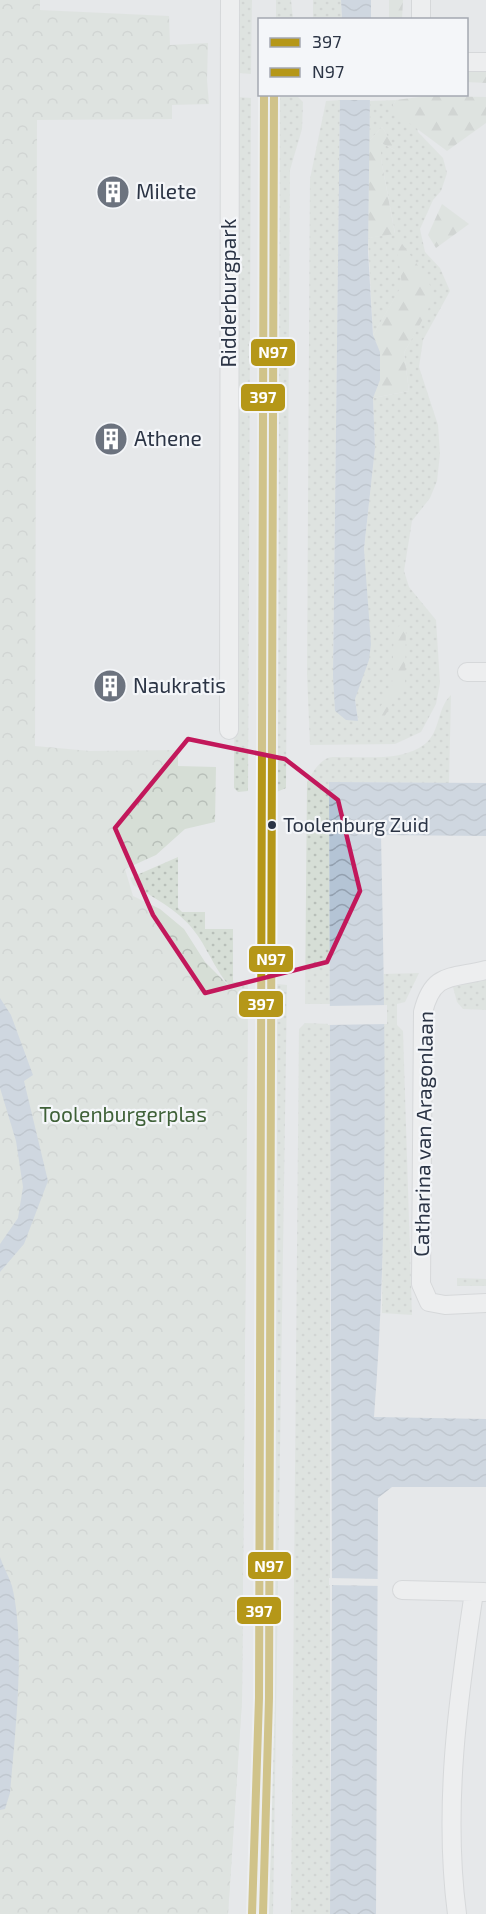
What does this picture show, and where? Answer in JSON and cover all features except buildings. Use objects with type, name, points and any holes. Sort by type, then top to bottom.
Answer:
[{"type":"street","name":"Ridderburgpark","points":[[229,730],[230,0]]},
{"type":"street","points":[[421,0],[421,18]]},
{"type":"street","points":[[468,62],[486,62]]},
{"type":"street","points":[[467,672],[486,672]]},
{"type":"street","name":"Catharina van Aragonlaan","points":[[486,970],[438,982],[428,992],[423,1012],[421,1284],[429,1302],[445,1305],[486,1303]]},
{"type":"street","points":[[402,1590],[480,1592],[459,1695],[453,1782],[452,1844],[457,1914]]},
{"type":"highlighted area","points":[[188,739],[285,759],[338,800],[360,891],[327,962],[205,993],[153,915],[115,828]]},
{"type":"green space","name":"Toolenburgerplas","points":[[0,0],[40,0],[40,10],[169,16],[170,45],[208,43],[209,104],[172,105],[172,119],[37,120],[35,746],[90,751],[178,750],[178,766],[216,767],[215,822],[185,829],[156,855],[125,869],[133,896],[160,909],[184,929],[205,962],[233,990],[248,988],[242,1700],[228,1914],[0,1914]]},
{"type":"green space","points":[[239,0],[252,0],[251,74],[239,73]]},
{"type":"green space","points":[[276,0],[291,0],[293,18],[276,18]]},
{"type":"green space","points":[[313,0],[341,0],[342,18],[313,18]]},
{"type":"green space","points":[[389,0],[403,0],[402,18],[389,18]]},
{"type":"green space","points":[[468,72],[486,72],[486,83],[468,82]]},
{"type":"green space","points":[[427,96],[486,97],[486,123],[447,151],[397,114],[393,105],[396,100]]},
{"type":"green space","points":[[237,97],[251,98],[248,791],[238,792],[234,788]]},
{"type":"green space","points":[[275,97],[298,97],[303,102],[302,129],[290,170],[286,788],[272,794]]},
{"type":"green space","points":[[340,100],[333,676],[358,721],[355,699],[367,609],[364,549],[375,448],[373,398],[409,391],[404,353],[427,310],[402,286],[373,335],[368,238],[395,233],[381,159],[381,143],[395,150],[382,127],[369,141],[370,101],[396,100],[393,105],[417,126],[418,132],[443,158],[447,173],[441,191],[433,200],[420,229],[425,252],[440,268],[450,291],[423,340],[419,367],[438,425],[440,454],[437,481],[430,498],[412,521],[404,571],[409,587],[436,620],[440,683],[436,704],[421,732],[395,744],[310,745],[307,674],[310,179],[326,101]]},
{"type":"green space","points":[[382,127],[397,151],[381,143],[381,159],[395,234],[368,238],[369,141]]},
{"type":"green space","points":[[442,204],[469,224],[436,248],[428,235]]},
{"type":"green space","points":[[395,234],[427,278],[433,293],[428,310],[404,353],[409,391],[373,398],[378,382],[379,366],[378,351],[373,335],[402,285]]},
{"type":"green space","points":[[406,625],[405,682],[380,724],[372,721],[392,687],[394,627]]},
{"type":"green space","points":[[451,695],[449,783],[329,782],[330,1004],[305,1004],[307,782],[318,765],[328,758],[393,756],[419,748],[431,737],[442,708]]},
{"type":"green space","points":[[178,857],[178,908],[182,912],[205,912],[205,929],[233,929],[233,982],[247,982],[248,988],[242,1700],[228,1914],[233,990],[223,978],[192,927],[168,907],[133,885],[130,878]]},
{"type":"green space","points":[[419,973],[405,1002],[397,1004],[397,1025],[403,1031],[412,1315],[382,1313],[384,974]]},
{"type":"green space","points":[[486,979],[486,1010],[463,1009],[457,1002],[453,987]]},
{"type":"green space","points":[[277,984],[287,985],[273,1914],[263,1914]]},
{"type":"green space","points":[[305,1023],[330,1024],[330,1914],[291,1914],[299,1029]]},
{"type":"green space","points":[[457,1278],[486,1279],[486,1286],[457,1286]]},
{"type":"water","points":[[341,0],[371,0],[371,18],[342,18]]},
{"type":"water","points":[[340,96],[370,96],[368,251],[373,335],[380,352],[380,380],[373,398],[375,448],[364,549],[371,644],[369,660],[355,699],[358,721],[346,720],[335,711],[333,676]]},
{"type":"water","points":[[329,782],[486,783],[486,836],[381,835],[384,1199],[374,1417],[486,1419],[486,1487],[392,1487],[378,1498],[376,1914],[330,1914],[332,1590]]},
{"type":"water","points":[[0,998],[11,1015],[33,1075],[24,1081],[48,1181],[24,1244],[0,1272],[0,1244],[18,1218],[23,1187],[16,1141],[0,1088]]},
{"type":"water","points":[[0,1557],[12,1586],[16,1609],[19,1661],[10,1793],[5,1809],[0,1810]]},
{"type":"pier","points":[[337,96],[373,96],[373,100],[337,100]]},
{"type":"pier","points":[[387,1005],[387,1024],[328,1025],[327,1006]]},
{"type":"pier","points":[[329,1578],[380,1579],[380,1586],[329,1585]]},
{"type":"transit line","name":"397","points":[[252,1914],[259,1698],[264,96]]},
{"type":"transit line","name":"N97","points":[[263,1914],[269,1698],[274,96]]},
{"type":"place","name":"Milete","points":[[113,192]]},
{"type":"place","name":"Athene","points":[[111,439]]},
{"type":"place","name":"Naukratis","points":[[110,686]]},
{"type":"place","name":"Toolenburg Zuid","points":[[272,825]]}]
